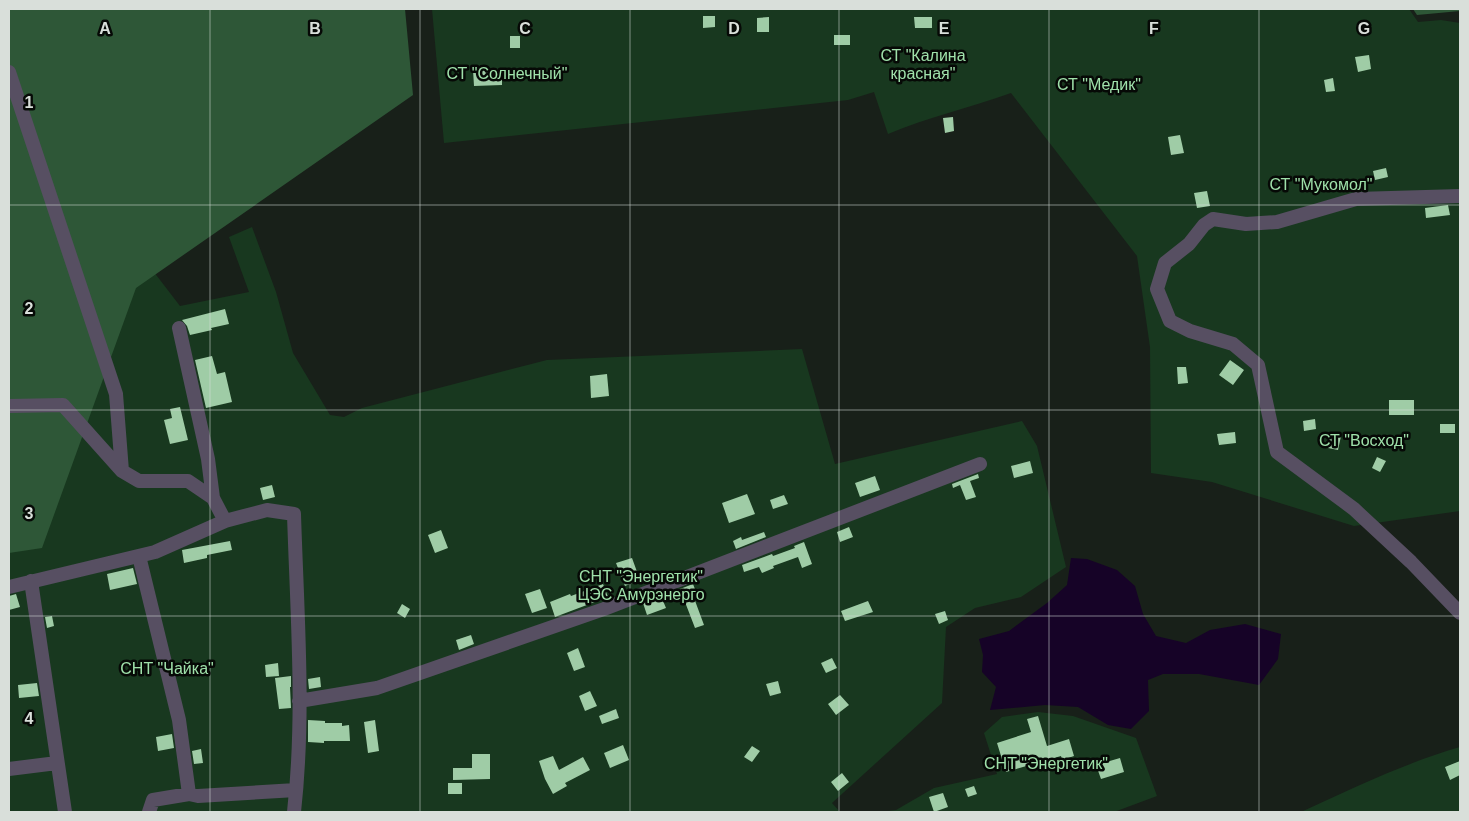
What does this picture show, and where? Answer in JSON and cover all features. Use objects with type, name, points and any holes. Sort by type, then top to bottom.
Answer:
[{"type":"street","points":[[9,72],[116,394],[122,472]]},
{"type":"street","points":[[1460,196],[1356,200],[1277,222],[1246,224],[1213,219],[1204,225],[1189,244],[1165,263],[1157,289],[1170,321],[1190,331],[1233,344],[1258,365],[1277,452],[1354,509],[1411,562],[1460,613]]},
{"type":"street","points":[[179,328],[208,459],[213,498],[225,521]]},
{"type":"street","points":[[9,406],[63,405],[122,472],[139,481],[188,481],[213,498]]},
{"type":"street","points":[[299,701],[377,688],[586,616],[980,464]]},
{"type":"street","points":[[9,587],[155,552],[225,521],[267,510],[294,514],[299,701],[294,812]]},
{"type":"street","points":[[139,556],[179,720],[189,794]]},
{"type":"street","points":[[31,581],[65,812]]},
{"type":"street","points":[[9,769],[57,763]]},
{"type":"street","points":[[149,812],[153,800],[189,794],[198,796],[296,790]]},
{"type":"green space","points":[[9,9],[405,9],[413,95],[136,288],[42,548],[9,553]]},
{"type":"green space","points":[[432,9],[1409,9],[1418,22],[1441,20],[1460,23],[1460,511],[1354,526],[1212,482],[1151,473],[1150,347],[1137,256],[1011,93],[888,134],[874,92],[848,100],[444,143]]},
{"type":"green space","points":[[1413,9],[1460,9],[1460,11],[1417,15]]},
{"type":"green space","name":"СНТ \"Энергетик\" ЦЭС Амурэнерго","points":[[9,166],[137,250],[180,306],[249,292],[229,237],[252,227],[276,292],[293,353],[330,415],[344,417],[362,408],[547,360],[802,349],[835,464],[1022,421],[1037,446],[1066,567],[1021,597],[975,608],[946,627],[942,703],[832,803],[840,812],[9,812]]},
{"type":"green space","name":"СНТ \"Энергетик\"","points":[[1038,712],[1073,716],[1136,738],[1157,796],[1114,812],[880,812],[896,810],[934,788],[997,774],[984,733],[1002,717]]},
{"type":"green space","points":[[1460,747],[1460,812],[1301,812],[1399,768]]},
{"type":"shaded area","points":[[1071,558],[1087,559],[1117,570],[1135,586],[1143,614],[1156,636],[1186,643],[1210,630],[1245,624],[1281,634],[1278,659],[1259,685],[1199,674],[1163,674],[1148,680],[1149,711],[1131,729],[1108,725],[1078,707],[1045,705],[990,710],[996,687],[982,672],[983,655],[979,639],[1009,631],[1047,603],[1067,585]]},
{"type":"building","points":[[703,16],[715,16],[715,27],[703,28]]},
{"type":"building","points":[[769,17],[769,32],[757,32],[757,18]]},
{"type":"building","points":[[914,17],[932,17],[932,28],[915,28]]},
{"type":"building","points":[[834,35],[850,35],[850,45],[834,45]]},
{"type":"building","points":[[510,36],[520,36],[520,48],[510,48]]},
{"type":"building","points":[[1369,55],[1371,69],[1358,72],[1355,57]]},
{"type":"building","points":[[502,69],[502,85],[474,86],[473,70]]},
{"type":"building","points":[[1333,78],[1335,91],[1326,92],[1324,80]]},
{"type":"building","points":[[953,117],[954,131],[945,133],[943,118]]},
{"type":"building","points":[[1180,135],[1184,153],[1171,155],[1168,137]]},
{"type":"building","points":[[1386,168],[1388,177],[1375,180],[1373,171]]},
{"type":"building","points":[[1207,191],[1210,206],[1197,208],[1194,193]]},
{"type":"building","points":[[1448,205],[1450,215],[1426,218],[1425,208]]},
{"type":"building","points":[[225,309],[229,324],[211,328],[212,330],[190,335],[187,326],[182,320]]},
{"type":"building","points":[[212,356],[217,374],[225,372],[232,402],[206,408],[195,360]]},
{"type":"building","points":[[1230,360],[1244,370],[1233,385],[1219,375]]},
{"type":"building","points":[[1177,367],[1186,367],[1188,383],[1178,384]]},
{"type":"building","points":[[607,374],[609,396],[591,398],[590,376]]},
{"type":"building","points":[[1389,400],[1414,400],[1414,415],[1389,415]]},
{"type":"building","points":[[180,407],[188,440],[170,444],[164,420],[172,418],[170,409]]},
{"type":"building","points":[[1315,419],[1316,429],[1304,431],[1303,421]]},
{"type":"building","points":[[1440,424],[1455,424],[1455,433],[1440,433]]},
{"type":"building","points":[[1235,432],[1236,443],[1219,445],[1217,434]]},
{"type":"building","points":[[1330,435],[1341,436],[1338,450],[1328,448]]},
{"type":"building","points":[[1377,457],[1386,461],[1380,472],[1372,468]]},
{"type":"building","points":[[1030,461],[1033,473],[1014,478],[1011,466]]},
{"type":"building","points":[[978,474],[979,478],[970,481],[976,497],[966,500],[960,485],[953,488],[952,484]]},
{"type":"building","points":[[875,476],[880,490],[860,497],[855,483]]},
{"type":"building","points":[[272,485],[275,497],[263,500],[260,488]]},
{"type":"building","points":[[747,494],[755,514],[729,523],[722,503]]},
{"type":"building","points":[[784,495],[788,504],[773,509],[770,500]]},
{"type":"building","points":[[849,527],[853,537],[840,542],[837,532]]},
{"type":"building","points":[[441,530],[448,548],[435,553],[428,535]]},
{"type":"building","points":[[764,532],[766,537],[736,549],[733,541],[741,537],[742,540]]},
{"type":"building","points":[[230,541],[232,550],[207,555],[207,558],[184,563],[182,550]]},
{"type":"building","points":[[804,542],[812,564],[802,568],[798,557],[773,566],[774,568],[762,573],[759,567],[744,572],[742,565],[795,548],[794,546]]},
{"type":"building","points":[[632,558],[640,580],[625,586],[616,563]]},
{"type":"building","points":[[133,568],[137,584],[110,590],[107,574]]},
{"type":"building","points":[[603,584],[608,597],[555,617],[550,602]]},
{"type":"building","points":[[693,584],[698,597],[694,598],[704,625],[695,628],[680,589]]},
{"type":"building","points":[[540,589],[547,608],[532,613],[525,594]]},
{"type":"building","points":[[16,594],[20,607],[9,610],[9,596]]},
{"type":"building","points":[[661,596],[666,608],[647,615],[643,603]]},
{"type":"building","points":[[868,601],[873,612],[845,621],[841,611]]},
{"type":"building","points":[[402,604],[410,609],[405,618],[397,613]]},
{"type":"building","points":[[945,611],[948,620],[939,624],[935,614]]},
{"type":"building","points":[[52,616],[54,626],[47,628],[45,617]]},
{"type":"building","points":[[471,635],[474,644],[459,650],[456,640]]},
{"type":"building","points":[[578,648],[585,667],[574,671],[567,653]]},
{"type":"building","points":[[832,658],[837,668],[826,673],[821,663]]},
{"type":"building","points":[[278,663],[279,676],[266,677],[265,665]]},
{"type":"building","points":[[291,676],[291,708],[279,709],[275,678]]},
{"type":"building","points":[[320,677],[321,687],[309,689],[308,679]]},
{"type":"building","points":[[778,681],[781,693],[770,696],[766,684]]},
{"type":"building","points":[[37,683],[39,696],[19,698],[18,685]]},
{"type":"building","points":[[590,691],[597,706],[585,711],[579,696]]},
{"type":"building","points":[[840,695],[849,705],[836,715],[828,704]]},
{"type":"building","points":[[616,709],[619,718],[602,724],[599,716]]},
{"type":"building","points":[[1038,716],[1047,746],[1069,739],[1074,756],[1062,760],[1061,756],[1006,772],[997,743],[1031,732],[1027,719]]},
{"type":"building","points":[[308,720],[342,723],[342,726],[349,725],[350,741],[308,742]]},
{"type":"building","points":[[375,720],[379,751],[368,753],[364,722]]},
{"type":"building","points":[[172,734],[174,748],[158,751],[156,737]]},
{"type":"building","points":[[623,745],[629,760],[610,768],[604,753]]},
{"type":"building","points":[[752,746],[760,751],[752,762],[744,757]]},
{"type":"building","points":[[201,749],[203,763],[194,764],[192,751]]},
{"type":"building","points":[[472,754],[490,754],[490,779],[453,780],[453,768],[472,768]]},
{"type":"building","points":[[553,756],[559,770],[583,757],[590,770],[565,783],[567,786],[553,794],[545,779],[539,761]]},
{"type":"building","points":[[1120,758],[1124,772],[1101,779],[1096,765]]},
{"type":"building","points":[[1460,761],[1460,775],[1450,780],[1445,767]]},
{"type":"building","points":[[842,773],[849,782],[838,791],[831,782]]},
{"type":"building","points":[[448,783],[462,783],[462,794],[448,794]]},
{"type":"building","points":[[974,786],[977,794],[968,797],[965,789]]},
{"type":"building","points":[[943,793],[948,807],[934,812],[929,797]]},
{"type":"park label","name":"СТ \"Калина красная\"","points":[[923,64]]},
{"type":"park label","name":"СТ \"Солнечный\"","points":[[507,73]]},
{"type":"park label","name":"СТ \"Медик\"","points":[[1099,84]]},
{"type":"park label","name":"СТ \"Мукомол\"","points":[[1321,184]]},
{"type":"park label","name":"СТ \"Восход\"","points":[[1364,440]]},
{"type":"park label","name":"СНТ \"Чайка\"","points":[[167,668]]}]
